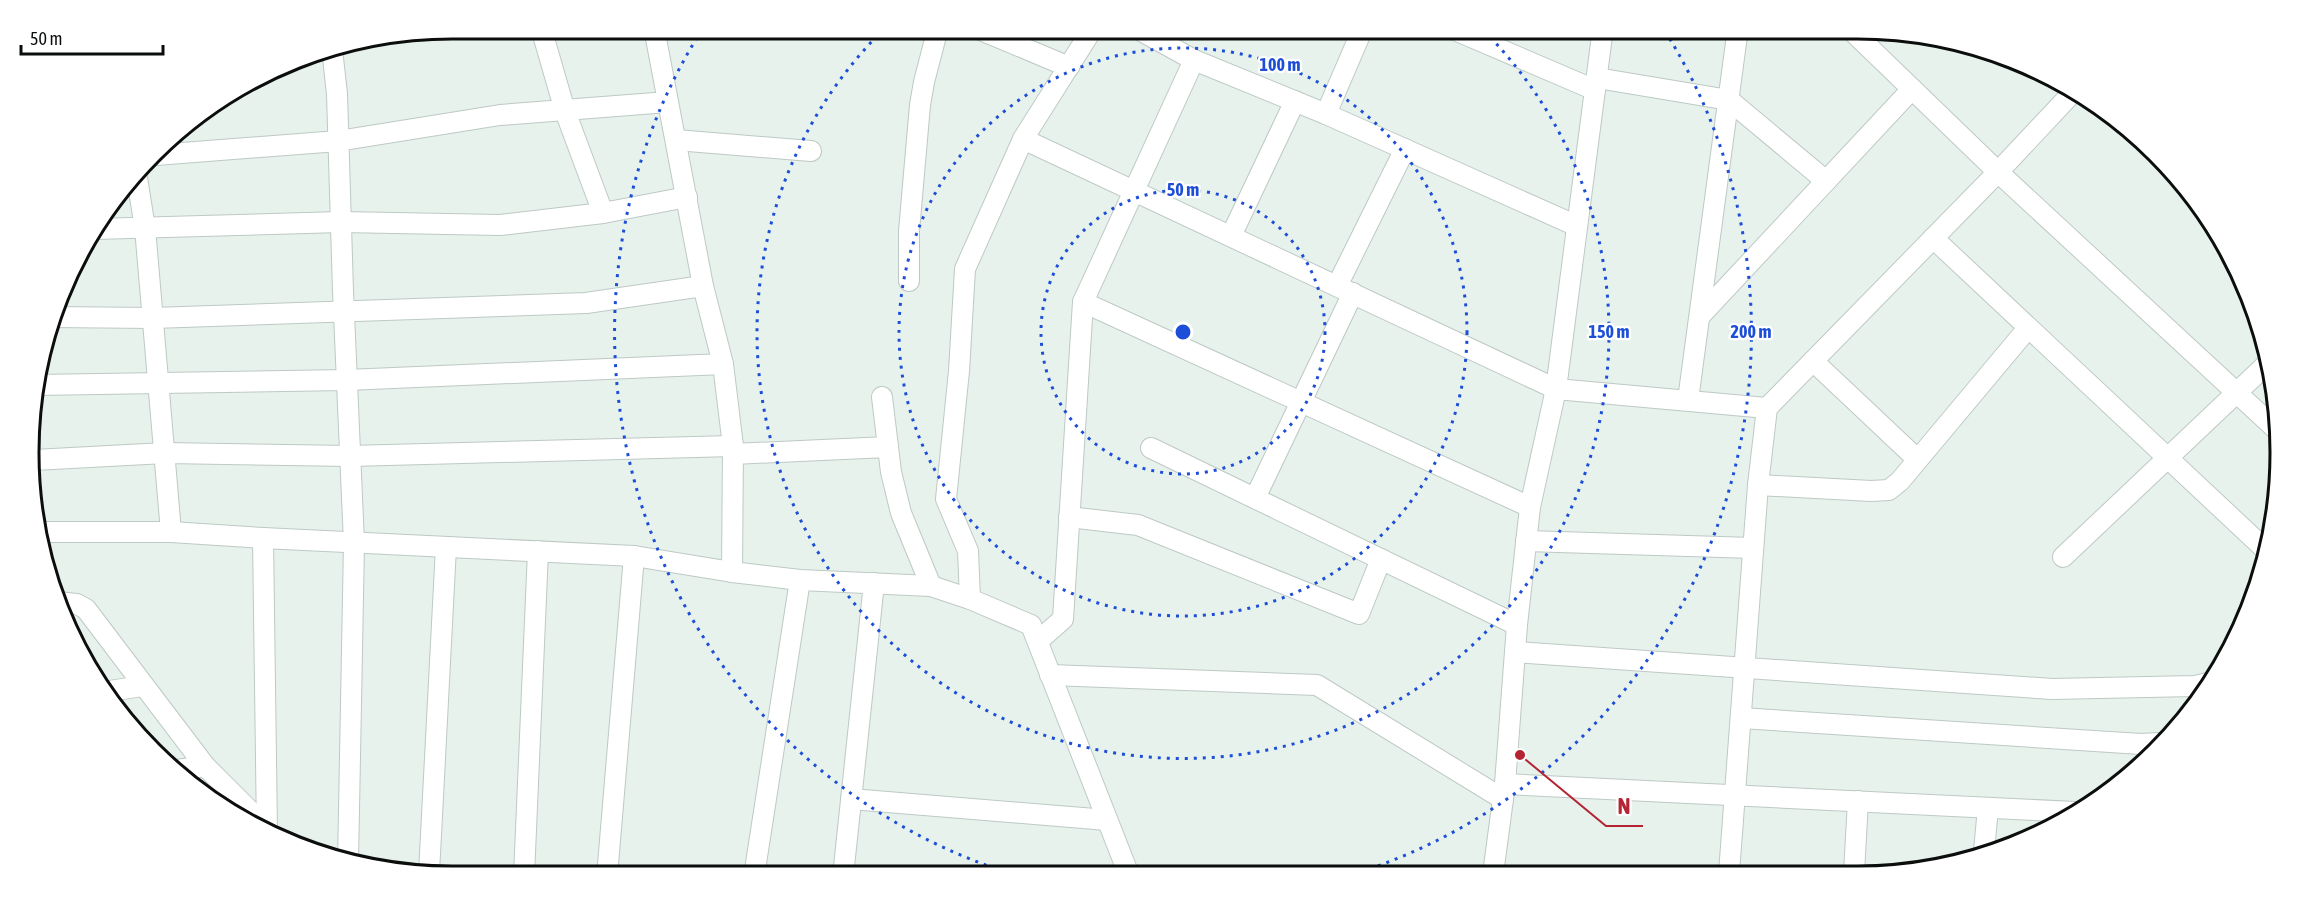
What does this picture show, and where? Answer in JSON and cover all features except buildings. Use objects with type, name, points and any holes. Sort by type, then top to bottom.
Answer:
[{"type":"street","points":[[544,39],[565,111],[603,213]]},
{"type":"street","points":[[656,39],[703,286],[723,364],[733,450],[732,572]]},
{"type":"street","points":[[909,281],[909,231],[920,105],[935,39]]},
{"type":"street","points":[[1002,39],[1069,67]]},
{"type":"street","points":[[969,599],[968,551],[946,499],[959,371],[965,269],[1023,139],[1086,39]]},
{"type":"street","points":[[1156,39],[1194,60],[1326,114],[1577,226]]},
{"type":"street","points":[[1326,114],[1358,39]]},
{"type":"street","points":[[1479,39],[1596,84],[1729,100],[1826,181]]},
{"type":"street","points":[[1494,866],[1504,792],[1517,625],[1530,507],[1556,389],[1602,39]]},
{"type":"street","points":[[1688,400],[1737,39]]},
{"type":"street","points":[[1861,39],[1998,172],[2269,422]]},
{"type":"street","points":[[333,57],[337,94],[354,543],[348,853]]},
{"type":"street","points":[[1038,641],[1063,619],[1083,302],[1194,60]]},
{"type":"street","points":[[1700,316],[1912,89]]},
{"type":"street","points":[[1729,866],[1758,485],[1767,408],[2068,97]]},
{"type":"street","points":[[1231,236],[1295,101]]},
{"type":"street","points":[[166,154],[338,141],[500,115],[668,102]]},
{"type":"street","points":[[1023,139],[1556,389],[1767,408]]},
{"type":"street","points":[[676,140],[811,151]]},
{"type":"street","points":[[1255,498],[1301,402],[1345,289],[1405,149]]},
{"type":"street","points":[[138,185],[145,228],[171,532]]},
{"type":"street","points":[[105,229],[341,222],[500,225],[603,213],[687,197]]},
{"type":"street","points":[[1933,238],[2260,544]]},
{"type":"street","points":[[62,317],[153,318],[586,303],[703,286]]},
{"type":"street","points":[[1083,302],[1530,507]]},
{"type":"street","points":[[1758,485],[1889,490],[2028,328]]},
{"type":"street","points":[[1812,361],[1917,459]]},
{"type":"street","points":[[45,385],[347,380],[723,364]]},
{"type":"street","points":[[2063,557],[2261,369]]},
{"type":"street","points":[[882,397],[891,472],[901,513],[931,586]]},
{"type":"street","points":[[39,460],[165,453],[351,456],[888,447]]},
{"type":"street","points":[[1151,448],[1517,625]]},
{"type":"street","points":[[1069,517],[1138,525],[1359,614],[1381,559]]},
{"type":"street","points":[[47,532],[171,532],[634,556],[732,572],[800,580],[931,586],[1031,625],[1125,866]]},
{"type":"street","points":[[263,538],[266,821]]},
{"type":"street","points":[[1526,541],[1753,548]]},
{"type":"street","points":[[429,865],[446,547]]},
{"type":"street","points":[[524,866],[538,551]]},
{"type":"street","points":[[608,866],[634,556]]},
{"type":"street","points":[[756,866],[800,580]]},
{"type":"street","points":[[844,866],[874,584]]},
{"type":"street","points":[[67,603],[86,609],[142,686],[205,766],[250,813]]},
{"type":"street","points":[[1515,652],[2052,689],[2198,685]]},
{"type":"street","points":[[1050,675],[1317,686],[1504,792],[1734,795],[2062,811]]},
{"type":"street","points":[[115,690],[142,686]]},
{"type":"street","points":[[1740,718],[2150,743]]},
{"type":"street","points":[[187,769],[205,766]]},
{"type":"street","points":[[851,800],[1107,820]]},
{"type":"street","points":[[1854,866],[1858,801]]},
{"type":"street","points":[[1985,845],[1988,808]]},
{"type":"place","name":"N","points":[[1520,755]]}]
